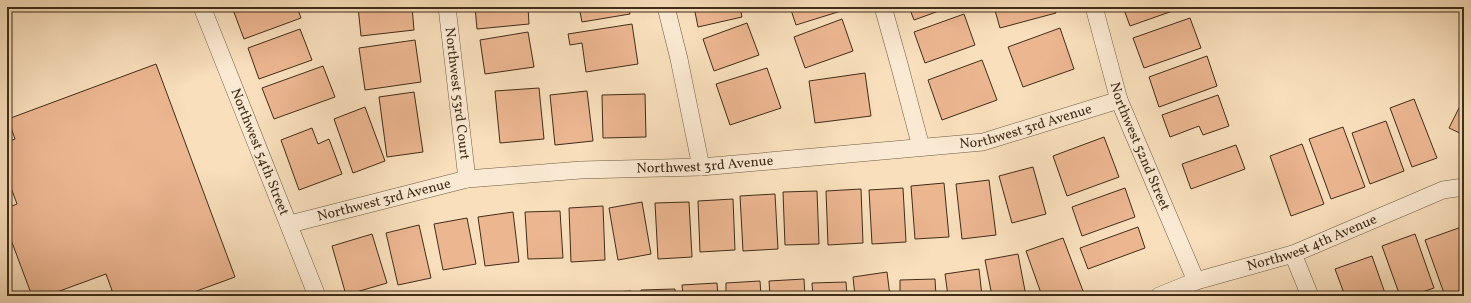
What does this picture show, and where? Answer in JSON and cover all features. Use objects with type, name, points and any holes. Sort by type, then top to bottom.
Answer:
[{"type":"street","name":"Northwest 54th Street","points":[[202,7],[290,224],[317,296]]},
{"type":"street","name":"Northwest 53rd Court","points":[[447,7],[467,179]]},
{"type":"street","points":[[666,7],[679,59],[701,167]]},
{"type":"street","points":[[883,7],[921,147]]},
{"type":"street","name":"Northwest 52nd Street","points":[[1094,7],[1119,100],[1196,281]]},
{"type":"street","name":"Northwest 3rd Avenue","points":[[290,224],[467,179],[581,170],[701,167],[982,142],[1119,100]]},
{"type":"street","name":"Northwest 4th Avenue","points":[[1159,296],[1196,281],[1293,254],[1443,190],[1464,187]]},
{"type":"street","points":[[1293,254],[1310,296]]},
{"type":"building","points":[[232,7],[297,7],[301,18],[244,39]]},
{"type":"building","points":[[358,7],[412,7],[414,30],[361,36]]},
{"type":"building","points":[[475,7],[528,7],[529,24],[477,29]]},
{"type":"building","points":[[579,7],[629,7],[630,14],[582,22]]},
{"type":"building","points":[[694,7],[740,7],[742,17],[698,27]]},
{"type":"building","points":[[790,7],[840,7],[841,11],[796,25]]},
{"type":"building","points":[[909,7],[950,7],[914,20]]},
{"type":"building","points":[[994,7],[1054,7],[1056,13],[1000,28]]},
{"type":"building","points":[[1123,7],[1181,7],[1181,8],[1130,26]]},
{"type":"building","points":[[964,14],[975,45],[925,63],[914,32]]},
{"type":"building","points":[[1190,18],[1201,48],[1144,68],[1133,38]]},
{"type":"building","points":[[842,19],[853,51],[805,68],[794,37]]},
{"type":"building","points":[[747,23],[759,55],[714,71],[703,39]]},
{"type":"building","points":[[632,24],[638,64],[586,72],[582,43],[570,45],[568,34]]},
{"type":"building","points":[[1060,28],[1074,69],[1023,87],[1008,47]]},
{"type":"building","points":[[300,29],[312,60],[259,79],[248,48]]},
{"type":"building","points":[[528,32],[534,67],[485,74],[480,40]]},
{"type":"building","points":[[415,40],[421,82],[365,90],[359,48]]},
{"type":"building","points":[[1207,56],[1217,86],[1159,107],[1149,77]]},
{"type":"building","points":[[982,60],[997,100],[942,120],[928,80]]},
{"type":"building","points":[[156,64],[235,277],[183,296],[114,296],[106,274],[46,296],[32,296],[7,229],[7,208],[17,204],[7,177],[7,142],[15,139],[8,119]]},
{"type":"building","points":[[323,66],[335,97],[274,119],[262,88]]},
{"type":"building","points":[[767,68],[781,108],[730,125],[716,84]]},
{"type":"building","points":[[865,73],[871,116],[815,123],[809,81]]},
{"type":"building","points":[[539,88],[544,139],[500,143],[495,91]]},
{"type":"building","points":[[587,91],[593,141],[555,145],[550,95]]},
{"type":"building","points":[[414,92],[423,152],[387,157],[379,97]]},
{"type":"building","points":[[645,94],[646,137],[603,138],[602,95]]},
{"type":"building","points":[[1218,95],[1229,126],[1203,135],[1199,126],[1170,137],[1162,115]]},
{"type":"building","points":[[1464,98],[1464,135],[1449,128]]},
{"type":"building","points":[[1414,99],[1437,158],[1412,167],[1390,108]]},
{"type":"building","points":[[365,107],[385,161],[353,173],[334,119]]},
{"type":"building","points":[[1386,121],[1404,171],[1370,184],[1352,133]]},
{"type":"building","points":[[1343,127],[1365,187],[1331,199],[1309,139]]},
{"type":"building","points":[[312,128],[318,144],[329,139],[342,174],[299,190],[281,140]]},
{"type":"building","points":[[1104,137],[1119,177],[1067,196],[1053,156]]},
{"type":"building","points":[[1302,144],[1324,204],[1291,216],[1270,156]]},
{"type":"building","points":[[1236,145],[1245,169],[1191,189],[1182,164]]},
{"type":"building","points":[[1033,167],[1046,214],[1012,223],[999,176]]},
{"type":"building","points":[[989,180],[996,235],[962,239],[956,184]]},
{"type":"building","points":[[944,183],[949,237],[915,239],[911,186]]},
{"type":"building","points":[[903,188],[906,242],[872,244],[869,190]]},
{"type":"building","points":[[1125,188],[1135,217],[1082,236],[1072,207]]},
{"type":"building","points":[[861,189],[863,243],[828,245],[826,191]]},
{"type":"building","points":[[817,191],[819,244],[785,245],[783,192]]},
{"type":"building","points":[[775,194],[778,249],[743,251],[740,196]]},
{"type":"building","points":[[733,199],[735,250],[700,252],[698,201]]},
{"type":"building","points":[[642,202],[651,254],[618,260],[609,208]]},
{"type":"building","points":[[689,202],[692,257],[658,259],[655,203]]},
{"type":"building","points":[[603,206],[605,260],[571,262],[569,208]]},
{"type":"building","points":[[560,211],[563,258],[528,259],[525,212]]},
{"type":"building","points":[[513,212],[519,262],[485,266],[478,217]]},
{"type":"building","points":[[467,218],[476,264],[443,270],[434,224]]},
{"type":"building","points":[[419,225],[431,278],[398,285],[386,233]]},
{"type":"building","points":[[1464,226],[1464,289],[1445,296],[1425,240]]},
{"type":"building","points":[[1138,227],[1145,248],[1088,269],[1080,248]]},
{"type":"building","points":[[372,234],[387,283],[346,295],[332,246]]},
{"type":"building","points":[[1415,234],[1434,288],[1411,296],[1400,296],[1382,246]]},
{"type":"building","points":[[1063,238],[1083,291],[1069,296],[1042,296],[1026,251]]},
{"type":"building","points":[[1018,254],[1026,296],[992,296],[985,260]]},
{"type":"building","points":[[1372,256],[1386,296],[1345,296],[1335,269]]},
{"type":"building","points":[[979,269],[982,296],[948,296],[945,274]]},
{"type":"building","points":[[887,272],[890,296],[855,296],[853,277]]},
{"type":"building","points":[[804,279],[805,296],[770,296],[769,281]]},
{"type":"building","points":[[935,279],[936,296],[900,296],[900,280]]},
{"type":"building","points":[[760,281],[761,296],[726,296],[726,283]]},
{"type":"building","points":[[846,282],[847,296],[813,296],[812,283]]},
{"type":"building","points":[[717,283],[718,296],[683,296],[682,285]]},
{"type":"building","points":[[675,289],[675,296],[641,296],[641,290]]},
{"type":"building","points":[[631,291],[631,296],[597,296],[597,293]]},
{"type":"building","points":[[589,293],[589,296],[555,296],[555,294]]}]
